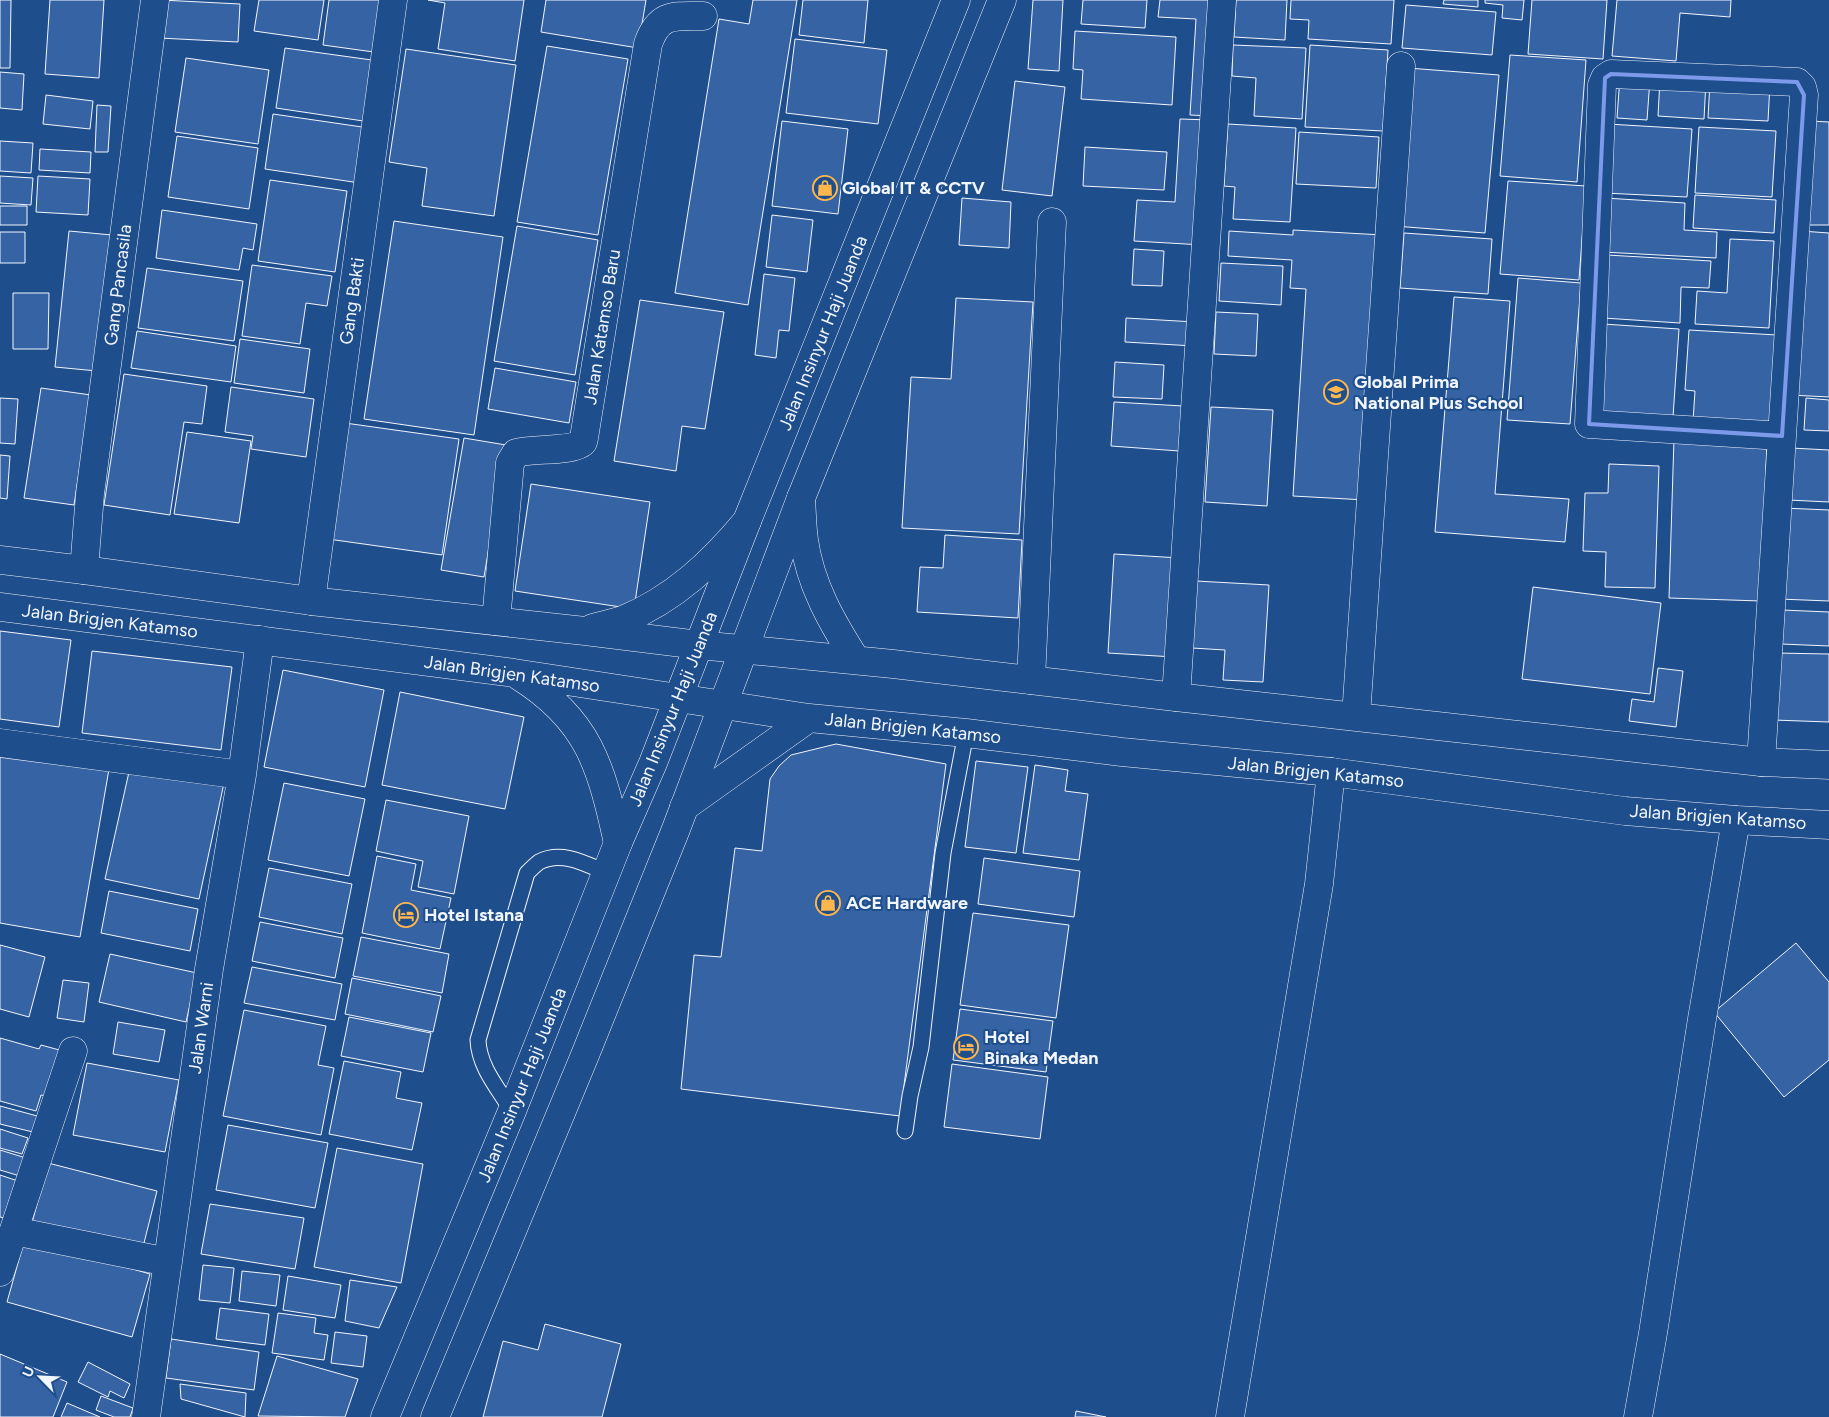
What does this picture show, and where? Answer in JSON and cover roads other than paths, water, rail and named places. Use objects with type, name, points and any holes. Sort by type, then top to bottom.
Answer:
[{"type":"street","name":"Gang Pancasila","points":[[84,570],[90,494],[155,0]]},
{"type":"street","name":"Gang Bakti","points":[[311,601],[393,0]]},
{"type":"street","name":"Jalan Insinyur Haji Juanda","points":[[385,1417],[512,1111],[618,843],[653,763],[747,521],[956,0]]},
{"type":"street","points":[[436,1417],[586,1055],[684,807],[801,498],[1002,0]]},
{"type":"street","points":[[1176,698],[1222,0]]},
{"type":"street","name":"Jalan Katamso Baru","points":[[496,621],[510,463],[516,453],[527,450],[576,447],[583,442],[648,44],[653,30],[662,22],[674,16],[703,16]]},
{"type":"street","points":[[1356,716],[1401,66]]},
{"type":"street","points":[[1761,762],[1804,95],[1802,87],[1797,82],[1611,74],[1605,78],[1602,85],[1589,424],[1782,436]]},
{"type":"street","points":[[1031,680],[1052,222]]},
{"type":"street","points":[[801,498],[804,542],[815,584],[833,624],[856,660]]},
{"type":"street","points":[[584,630],[622,620],[658,602],[691,579],[722,552],[747,521]]},
{"type":"street","points":[[0,560],[311,601],[584,630],[699,645],[856,660],[1176,698],[1356,716],[1761,762],[1829,765]]},
{"type":"street","name":"Jalan Brigjen Katamso","points":[[0,607],[514,673],[809,718],[966,733],[1122,752],[1331,772],[1625,811],[1829,825]]},
{"type":"street","name":"Jalan Warni","points":[[149,1416],[168,1262],[209,969],[242,775],[260,640]]},
{"type":"street","points":[[514,673],[538,688],[560,707],[578,730],[600,771],[618,843]]},
{"type":"street","points":[[684,807],[809,718]]},
{"type":"street","points":[[0,743],[242,775]]},
{"type":"street","points":[[1230,1417],[1319,884],[1331,772]]},
{"type":"street","points":[[1638,1417],[1736,820]]},
{"type":"street","points":[[0,1272],[73,1051]]},
{"type":"street","points":[[14,1230],[168,1262]]},
{"type":"lane","points":[[905,1131],[910,1096],[921,1047],[943,853],[966,733]]},
{"type":"lane","points":[[512,1111],[484,1065],[479,1054],[478,1040],[527,873],[540,862],[560,856],[577,860],[607,873]]},
{"type":"place","name":"Global IT & CCTV","points":[[825,188]]},
{"type":"place","name":"Global Prima National Plus School","points":[[1336,392]]},
{"type":"place","name":"ACE Hardware","points":[[828,903]]},
{"type":"place","name":"Hotel Istana","points":[[406,915]]},
{"type":"place","name":"Hotel Binaka Medan","points":[[966,1047]]}]
